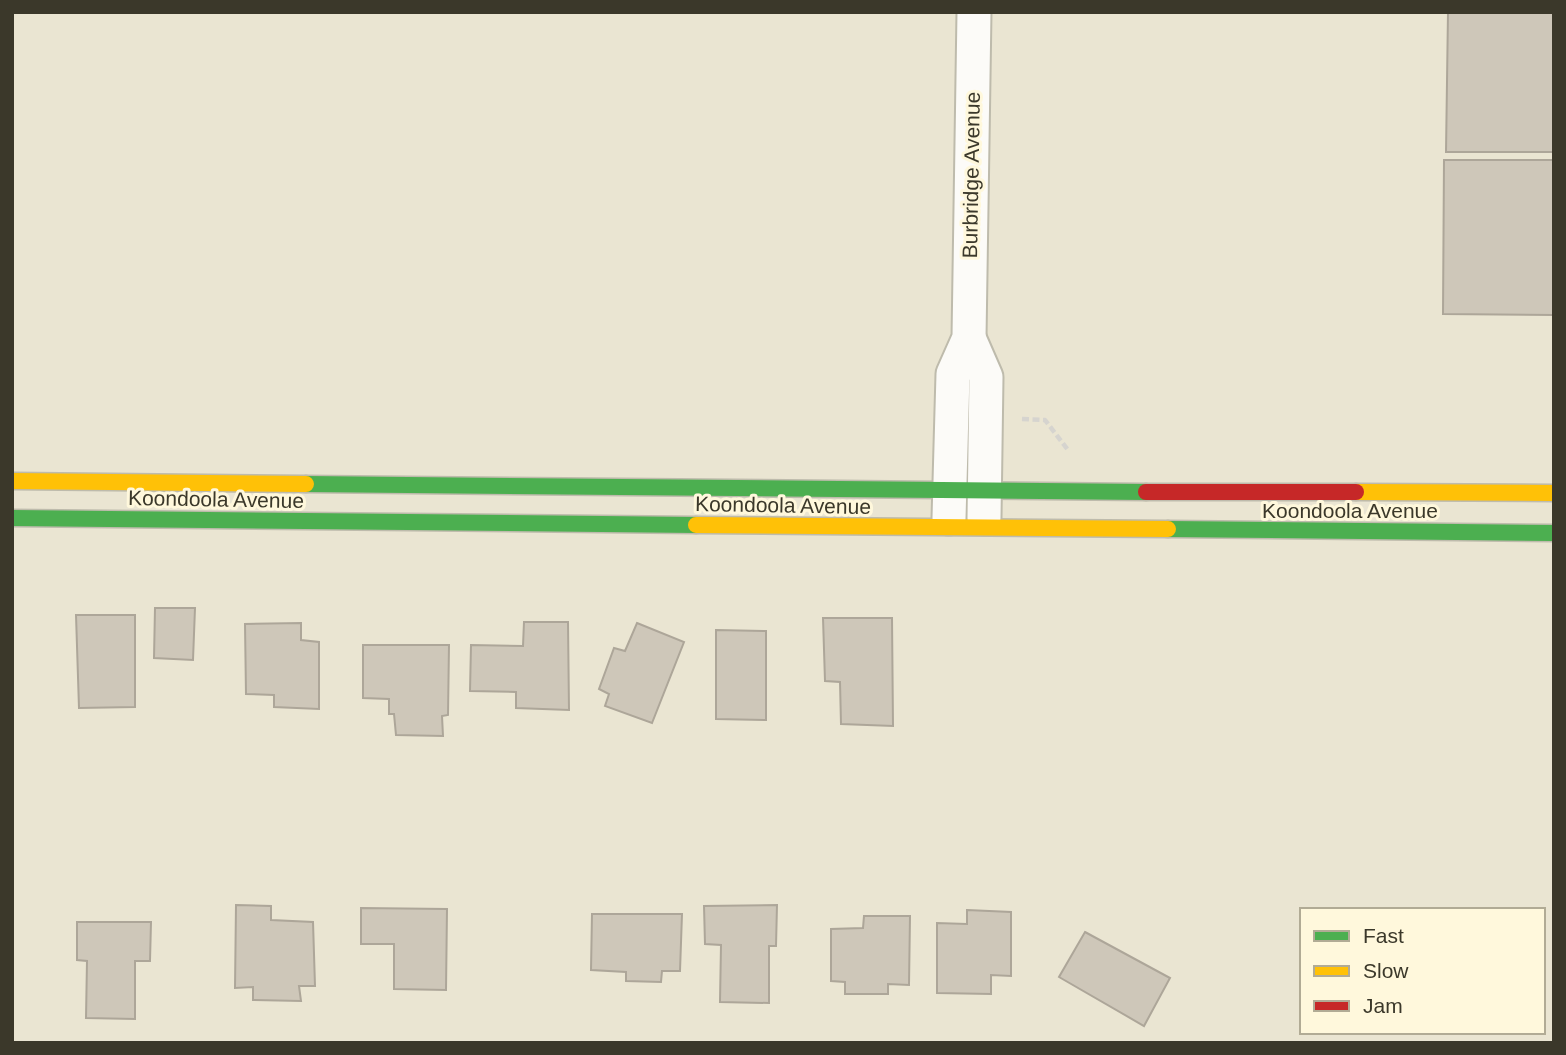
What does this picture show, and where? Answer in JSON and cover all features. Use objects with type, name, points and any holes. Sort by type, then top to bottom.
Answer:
[{"type":"street","name":"Burbridge Avenue","points":[[949,527],[953,374],[969,338],[974,12]]},
{"type":"street","name":"Burbridge Avenue","points":[[969,338],[986,377],[984,527]]},
{"type":"street","name":"Koondoola Avenue","points":[[12,481],[949,491],[1554,493]]},
{"type":"street","name":"Koondoola Avenue","points":[[12,518],[1554,533]]},
{"type":"building","points":[[1448,12],[1554,12],[1554,152],[1446,152]]},
{"type":"building","points":[[1444,160],[1554,160],[1554,315],[1443,314]]},
{"type":"building","points":[[155,608],[195,608],[193,660],[154,658]]},
{"type":"building","points":[[76,615],[135,615],[135,707],[79,708]]},
{"type":"building","points":[[823,618],[892,618],[893,726],[841,724],[840,682],[825,681]]},
{"type":"building","points":[[524,622],[568,622],[569,710],[516,708],[516,692],[470,691],[471,645],[523,646]]},
{"type":"building","points":[[301,623],[301,640],[319,642],[319,709],[274,707],[274,695],[246,694],[245,624]]},
{"type":"building","points":[[637,623],[684,642],[652,723],[605,706],[609,694],[599,689],[614,648],[625,651]]},
{"type":"building","points":[[716,630],[766,631],[766,720],[716,719]]},
{"type":"building","points":[[363,645],[449,645],[448,715],[442,716],[443,736],[396,735],[394,714],[389,714],[389,699],[363,698]]},
{"type":"building","points":[[236,905],[271,906],[271,920],[313,922],[315,986],[299,986],[301,1001],[253,1000],[253,987],[235,988]]},
{"type":"building","points":[[777,905],[776,946],[769,946],[769,1003],[720,1002],[721,945],[705,944],[704,906]]},
{"type":"building","points":[[361,908],[447,909],[446,990],[394,989],[394,944],[361,944]]},
{"type":"building","points":[[967,910],[1011,912],[1011,976],[991,975],[991,994],[937,993],[937,923],[967,924]]},
{"type":"building","points":[[592,914],[682,914],[680,971],[662,971],[661,982],[626,981],[626,972],[591,970]]},
{"type":"building","points":[[864,916],[910,916],[909,985],[888,984],[888,994],[845,994],[845,982],[831,981],[831,929],[863,928]]},
{"type":"building","points":[[77,922],[151,922],[150,961],[135,961],[135,1019],[86,1018],[87,961],[77,960]]},
{"type":"building","points":[[1085,932],[1170,978],[1144,1026],[1059,977]]},
{"type":"traffic: fast","points":[[306,484],[1146,492]]},
{"type":"traffic: fast","points":[[12,518],[696,525]]},
{"type":"traffic: fast","points":[[1168,529],[1554,533]]},
{"type":"traffic: slow","points":[[12,481],[306,484]]},
{"type":"traffic: slow","points":[[1356,492],[1554,493]]},
{"type":"traffic: slow","points":[[696,525],[1168,529]]},
{"type":"traffic: jam","points":[[1146,492],[1356,492]]}]
